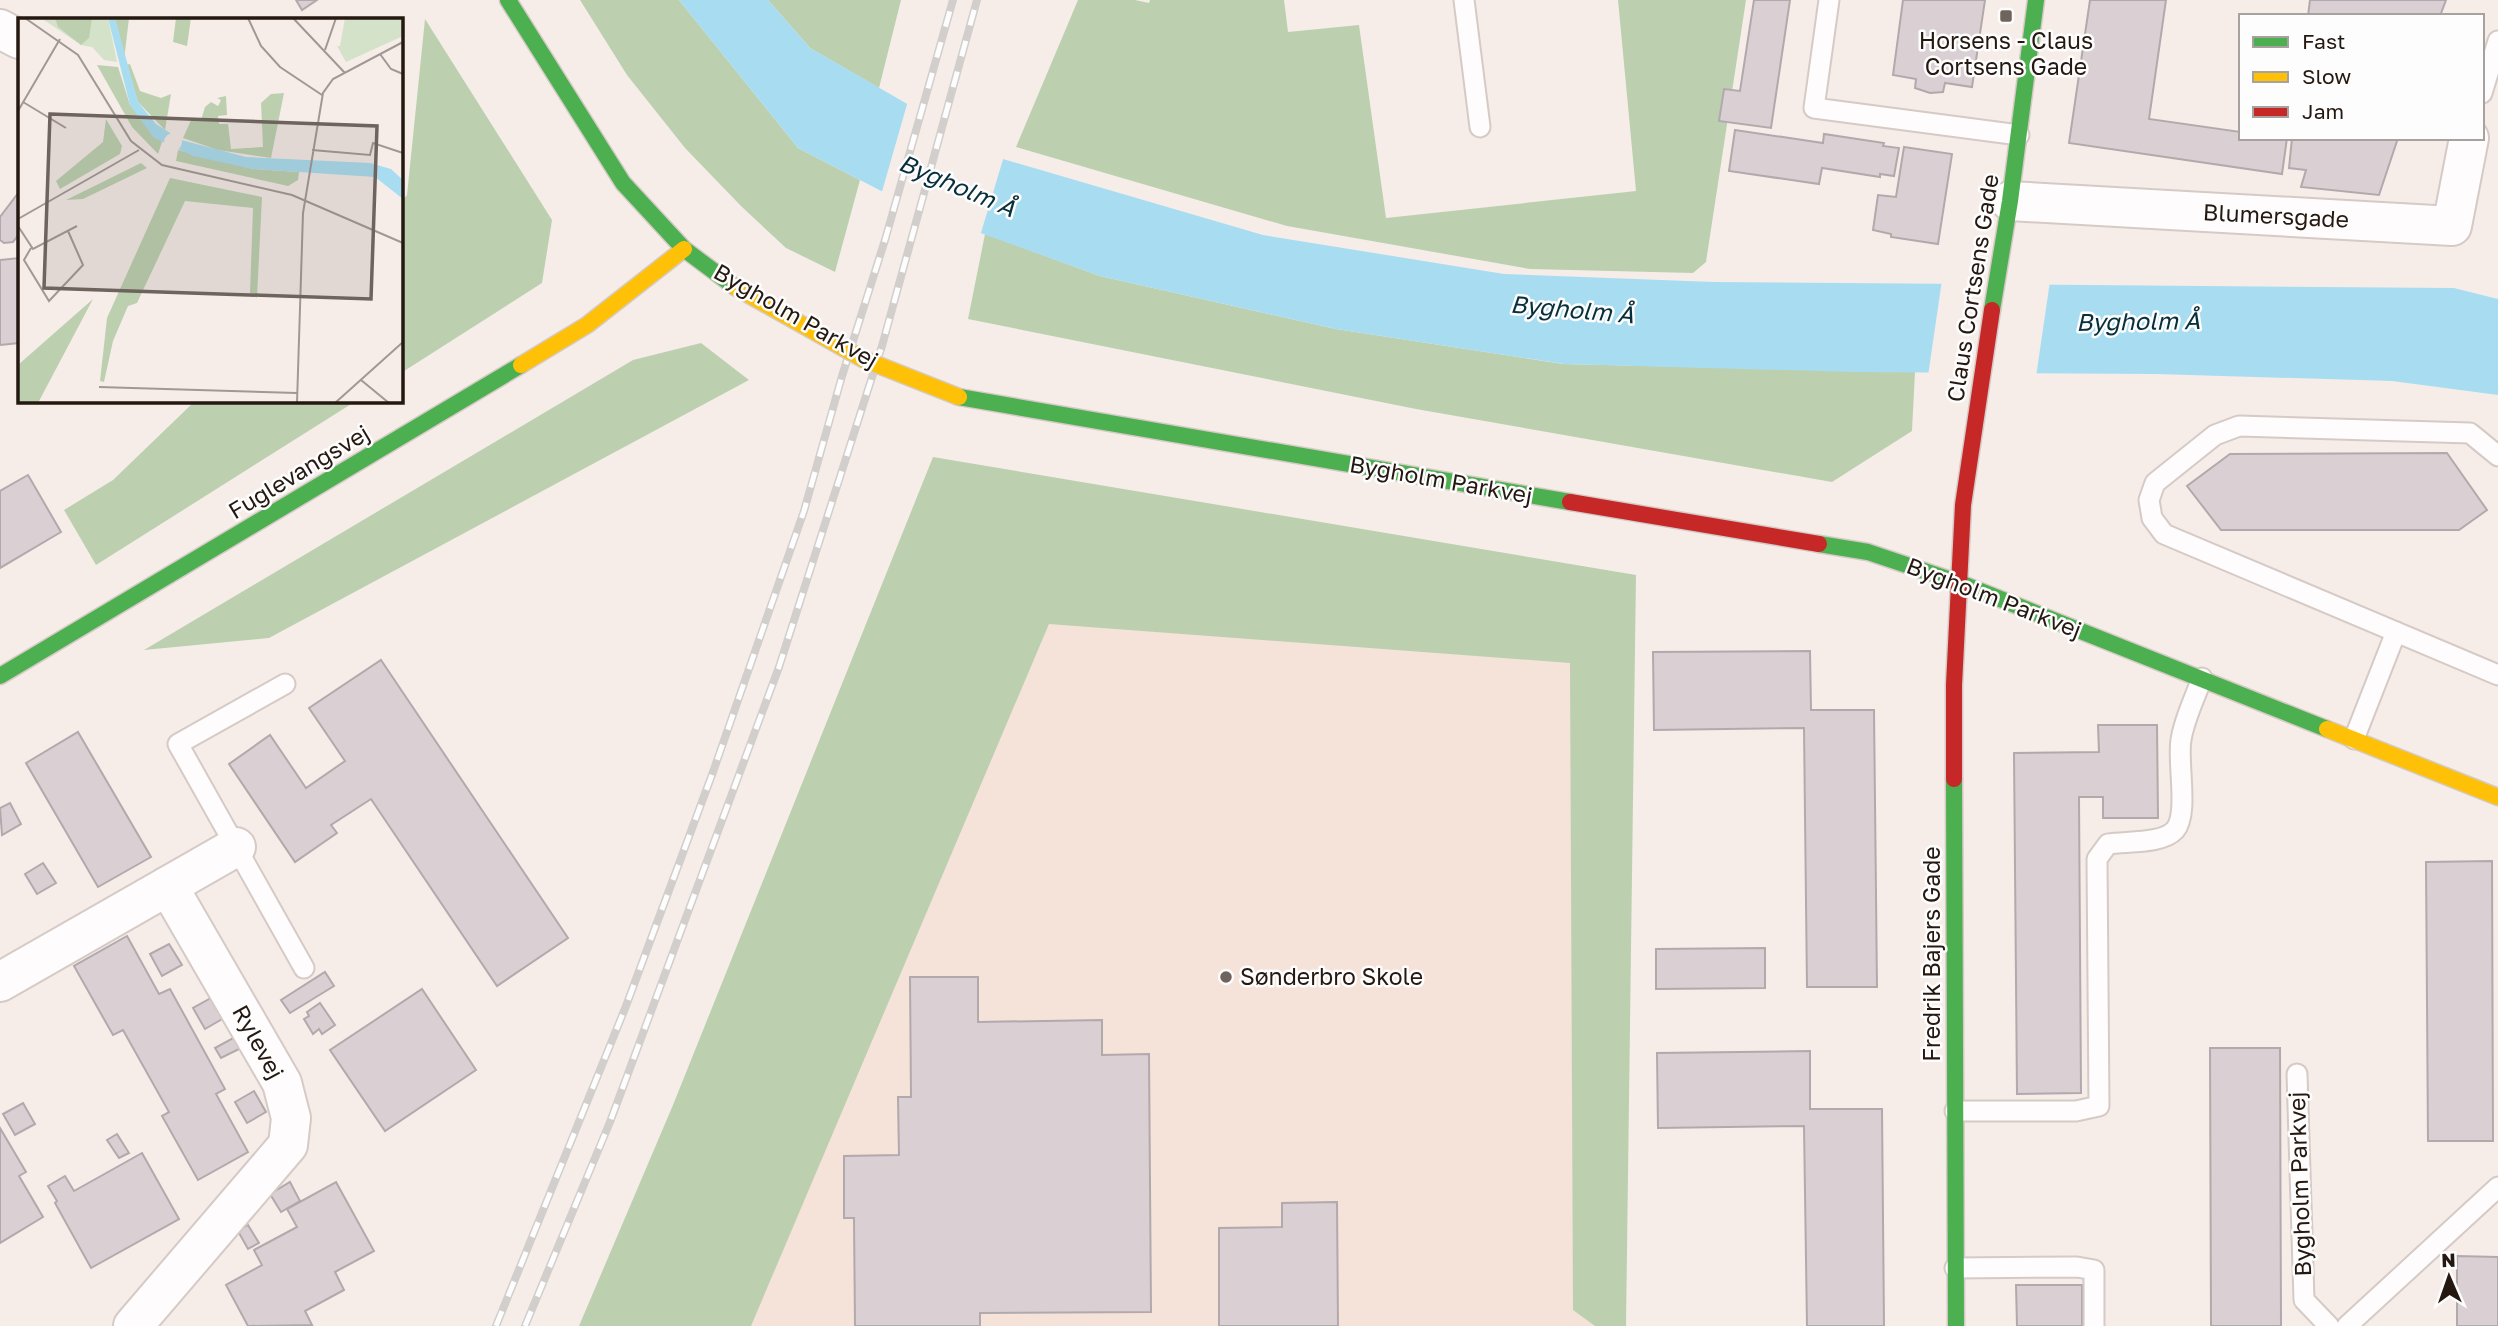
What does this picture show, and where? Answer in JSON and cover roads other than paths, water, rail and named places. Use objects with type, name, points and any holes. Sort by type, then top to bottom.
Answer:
[{"type":"street","name":"Bygholm Parkvej","points":[[508,0],[623,183],[684,249],[735,287],[863,359],[959,397],[1868,552],[1960,583],[2498,797]]},
{"type":"street","name":"Claus Cortsens Gade","points":[[1960,583],[1963,505],[2010,201],[2036,0]]},
{"type":"street","points":[[0,29],[18,38]]},
{"type":"street","name":"Blumersgade","points":[[2010,201],[2452,226],[2469,140]]},
{"type":"street","name":"Fuglevangsvej","points":[[0,676],[587,325],[684,249]]},
{"type":"street","name":"Fredrik Bajers Gade","points":[[1956,1326],[1954,685],[1960,583]]},
{"type":"street","points":[[0,982],[236,847]]},
{"type":"street","name":"Rylevej","points":[[133,1326],[288,1145],[291,1118],[282,1083],[168,886]]},
{"type":"lane","points":[[1464,0],[1480,127]]},
{"type":"lane","points":[[1829,0],[1814,108],[2019,135]]},
{"type":"lane","points":[[2484,86],[2498,41]]},
{"type":"lane","points":[[2498,456],[2470,433],[2239,426],[2215,435],[2155,483],[2149,500],[2152,518],[2164,534],[2498,675]]},
{"type":"lane","points":[[2354,739],[2396,632]]},
{"type":"lane","points":[[1955,1111],[2076,1111],[2099,1106],[2097,859],[2108,844],[2128,840],[2160,840],[2176,830],[2181,814],[2181,740],[2202,678]]},
{"type":"lane","points":[[285,684],[178,744],[304,968]]},
{"type":"lane","name":"Bygholm Parkvej","points":[[2297,1074],[2304,1300],[2329,1326]]},
{"type":"lane","points":[[2347,1326],[2498,1187]]},
{"type":"lane","points":[[1955,1268],[2077,1267],[2094,1270],[2094,1326]]},
{"type":"water","name":"Bygholm Å","points":[[679,0],[768,0],[810,48],[1003,159],[1263,235],[1504,274],[1714,282],[2454,288],[2498,299],[2498,395],[2392,381],[2156,374],[1856,372],[1564,364],[1336,329],[1100,276],[922,212],[798,148]]},
{"type":"railway","points":[[496,1326],[626,1006],[713,772],[804,511],[953,0]]},
{"type":"railway","points":[[525,1326],[610,1122],[779,667],[882,346],[977,0]]},
{"type":"place","name":"Horsens - Claus Cortsens Gade","points":[[2006,16]]},
{"type":"place","name":"Sønderbro Skole","points":[[1226,977]]}]
